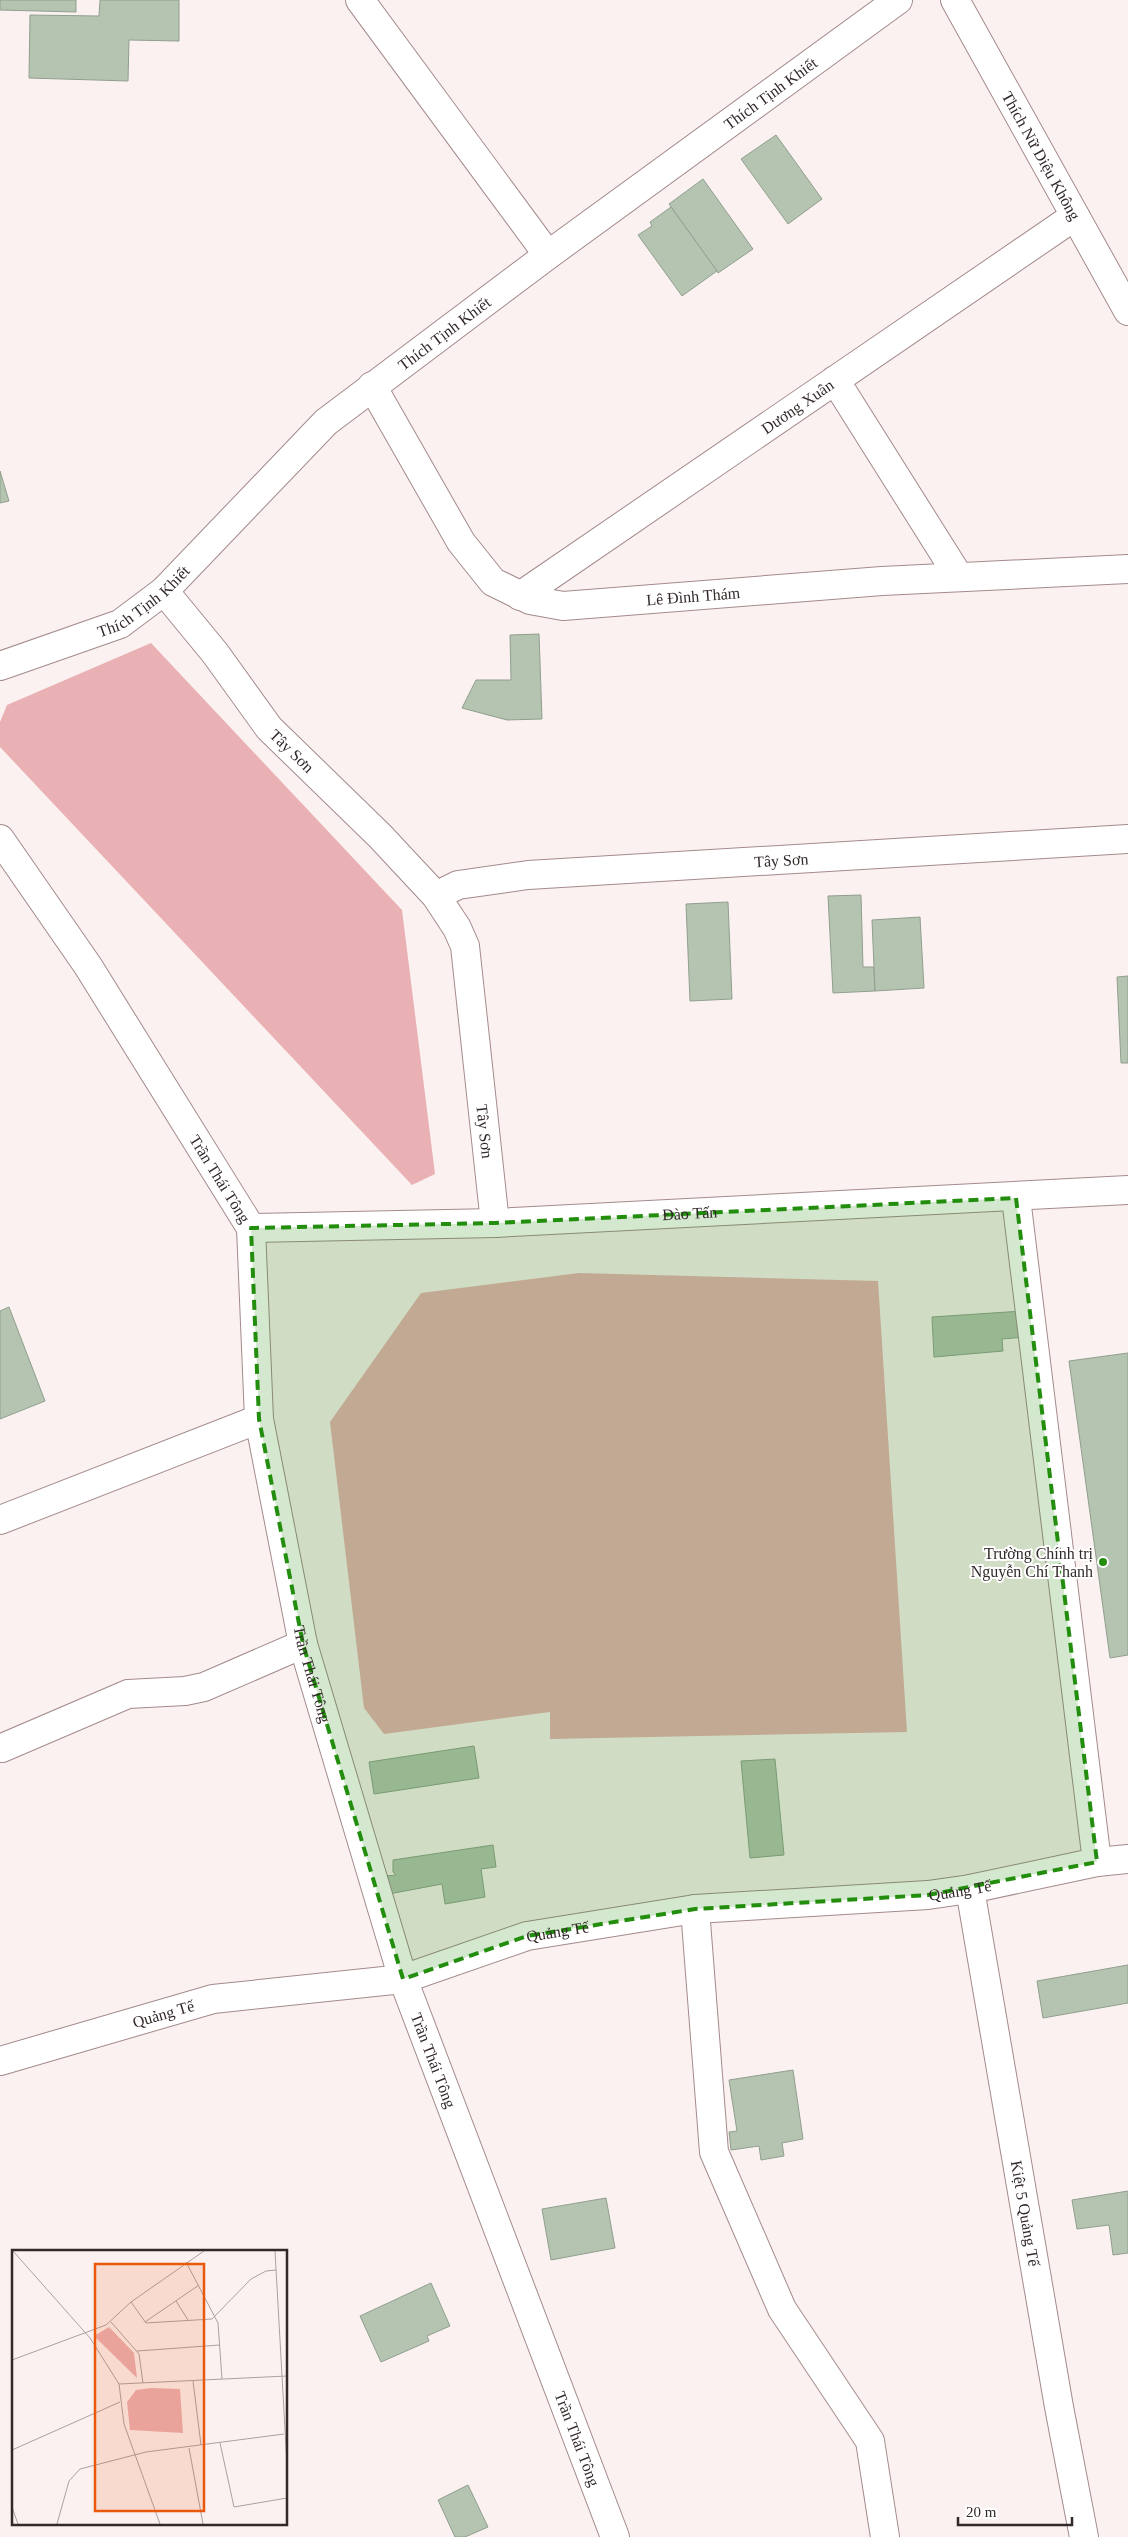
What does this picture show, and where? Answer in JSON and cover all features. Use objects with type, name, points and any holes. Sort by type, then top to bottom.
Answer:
[{"type":"street","points":[[360,0],[548,255]]},
{"type":"street","name":"Thích Tịnh Khiết","points":[[0,666],[120,624],[164,591],[326,422],[548,255],[898,0]]},
{"type":"street","name":"Thích Nữ Diệu Không","points":[[955,0],[1128,311]]},
{"type":"street","name":"Dương Xuân","points":[[520,596],[1075,216]]},
{"type":"street","points":[[835,380],[959,577]]},
{"type":"street","name":"Lê Đình Thám","points":[[372,386],[461,542],[493,582],[530,600],[564,606],[882,581],[1128,569]]},
{"type":"street","name":"Tây Sơn","points":[[164,591],[215,653],[269,728],[380,836],[436,896],[457,928],[465,946],[495,1223]]},
{"type":"street","name":"Trần Thái Tông","points":[[0,839],[88,966],[251,1228],[259,1419],[303,1644],[403,1980],[615,2537]]},
{"type":"street","name":"Tây Sơn","points":[[436,896],[458,885],[528,875],[1128,839]]},
{"type":"street","name":"Đào Tấn","points":[[251,1228],[495,1223],[1016,1198],[1128,1190]]},
{"type":"street","points":[[1016,1198],[1096,1862]]},
{"type":"street","points":[[0,1520],[259,1419]]},
{"type":"street","points":[[2,1748],[128,1694],[185,1691],[204,1687],[303,1644]]},
{"type":"street","name":"Quảng Tế","points":[[0,2061],[213,1999],[403,1980],[527,1936],[695,1909],[928,1895],[1096,1862],[1128,1859]]},
{"type":"street","name":"Kiệt 5 Quảng Tế","points":[[970,1888],[1059,2407],[1084,2537]]},
{"type":"street","points":[[695,1909],[714,2152],[782,2309],[870,2441],[885,2537]]},
{"type":"highlighted area","points":[[1016,1198],[1097,1862],[928,1895],[695,1909],[527,1936],[403,1979],[303,1644],[259,1419],[251,1228],[495,1223]]},
{"type":"shaded area","points":[[151,643],[402,910],[435,1174],[412,1185],[0,747],[0,722],[7,705]]},
{"type":"shaded area","points":[[579,1273],[878,1281],[907,1732],[550,1739],[550,1712],[384,1734],[364,1708],[330,1422],[421,1293]]},
{"type":"building","points":[[0,0],[76,0],[76,12],[0,10]]},
{"type":"building","points":[[100,0],[179,0],[179,41],[129,40],[128,81],[29,78],[30,15],[99,16]]},
{"type":"building","points":[[776,135],[822,199],[788,224],[741,159]]},
{"type":"building","points":[[703,179],[753,249],[718,273],[669,204]]},
{"type":"building","points":[[671,207],[717,271],[682,296],[638,235],[652,226],[650,222]]},
{"type":"building","points":[[0,471],[9,501],[0,503]]},
{"type":"building","points":[[539,634],[542,719],[507,720],[462,708],[476,680],[511,680],[510,635]]},
{"type":"building","points":[[861,895],[863,967],[874,967],[875,991],[833,993],[828,896]]},
{"type":"building","points":[[728,902],[732,999],[690,1001],[686,904]]},
{"type":"building","points":[[920,917],[924,988],[875,991],[872,920]]},
{"type":"building","points":[[1128,976],[1128,1063],[1121,1063],[1117,977]]},
{"type":"building","points":[[9,1307],[45,1401],[0,1419],[0,1311]]},
{"type":"building","points":[[1023,1311],[1025,1337],[1002,1339],[1003,1351],[934,1357],[932,1317]]},
{"type":"building","points":[[1128,1353],[1128,1655],[1110,1658],[1069,1361]]},
{"type":"building","points":[[474,1746],[479,1778],[374,1794],[369,1762]]},
{"type":"building","points":[[775,1759],[784,1855],[750,1858],[741,1761]]},
{"type":"building","points":[[493,1845],[496,1867],[481,1869],[485,1897],[445,1904],[442,1884],[389,1894],[386,1876],[396,1875],[393,1872],[393,1860]]},
{"type":"building","points":[[1128,1965],[1128,2003],[1043,2018],[1037,1981]]},
{"type":"building","points":[[793,2070],[803,2139],[782,2143],[784,2156],[761,2160],[759,2146],[731,2150],[729,2132],[737,2131],[729,2080]]},
{"type":"building","points":[[1128,2191],[1128,2253],[1113,2255],[1109,2225],[1077,2229],[1072,2200]]},
{"type":"building","points":[[606,2198],[615,2248],[551,2260],[542,2209]]},
{"type":"building","points":[[431,2283],[450,2326],[427,2336],[429,2341],[381,2362],[360,2316]]},
{"type":"building","points":[[468,2485],[488,2527],[465,2537],[455,2537],[438,2500]]},
{"type":"place","name":"Trường Chính trị Nguyễn Chí Thanh","points":[[1103,1562]]}]
